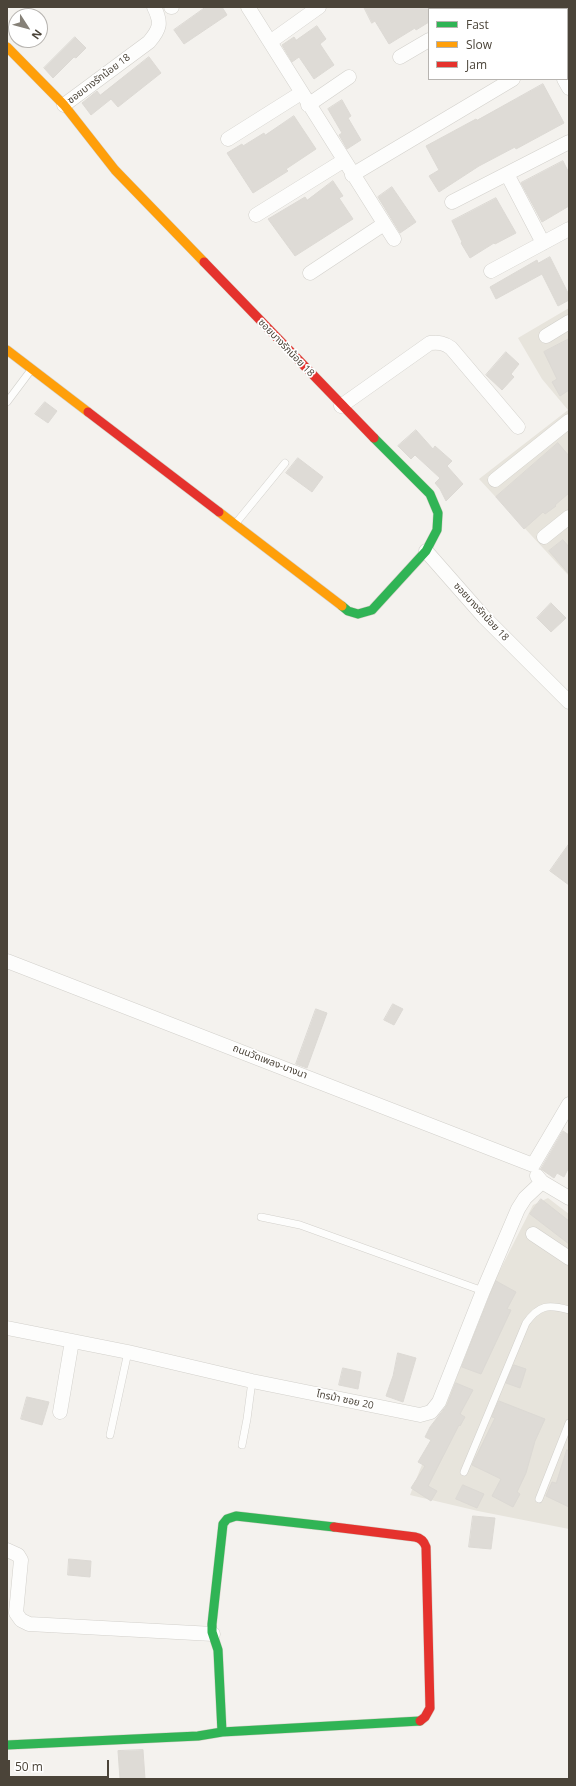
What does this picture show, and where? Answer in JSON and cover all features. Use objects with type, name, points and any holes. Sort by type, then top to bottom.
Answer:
[{"type":"street","name":"ซอยบางรักน้อย 18","points":[[154,7],[159,16],[158,31],[149,42],[64,105],[115,170],[341,406],[430,494],[438,513],[437,530],[426,551],[484,616],[569,702]]},
{"type":"street","points":[[248,7],[343,161],[394,240]]},
{"type":"street","points":[[270,42],[319,7]]},
{"type":"street","points":[[400,57],[428,41]]},
{"type":"street","points":[[7,47],[64,105]]},
{"type":"street","points":[[228,140],[349,77]]},
{"type":"street","points":[[352,175],[511,80]]},
{"type":"street","points":[[452,202],[569,142]]},
{"type":"street","points":[[256,215],[343,161]]},
{"type":"street","points":[[507,174],[543,243]]},
{"type":"street","points":[[310,273],[384,224]]},
{"type":"street","points":[[491,271],[569,229]]},
{"type":"street","points":[[546,336],[569,322]]},
{"type":"street","points":[[341,406],[430,344],[437,342],[445,344],[451,348],[518,427]]},
{"type":"street","points":[[7,350],[31,370],[348,611],[358,614],[372,610],[426,551]]},
{"type":"street","points":[[494,480],[568,424]]},
{"type":"street","points":[[544,537],[569,517]]},
{"type":"street","name":"ถนนวัดเพลง-บางนา","points":[[7,960],[533,1166]]},
{"type":"street","points":[[569,1104],[533,1166],[535,1175],[542,1182],[569,1198]]},
{"type":"street","name":"ไทรม้า ซอย 20","points":[[7,1328],[128,1352],[252,1381],[420,1416],[431,1412],[439,1402],[483,1291],[518,1209],[525,1198],[542,1182]]},
{"type":"street","points":[[533,1234],[569,1258]]},
{"type":"street","points":[[60,1412],[72,1341]]},
{"type":"street","points":[[7,1745],[198,1736],[222,1732],[419,1721],[425,1717],[430,1708],[426,1547],[421,1538],[236,1516],[228,1517],[222,1526],[212,1624],[213,1634],[218,1650],[222,1732]]},
{"type":"street","points":[[7,1550],[18,1555],[21,1560],[16,1613],[21,1620],[29,1624],[213,1634]]},
{"type":"lane","points":[[7,402],[31,370]]},
{"type":"lane","points":[[235,524],[285,463]]},
{"type":"lane","points":[[261,1216],[300,1225],[483,1291]]},
{"type":"lane","points":[[464,1472],[526,1323],[534,1312],[541,1308],[552,1307],[569,1309]]},
{"type":"lane","points":[[110,1435],[128,1352]]},
{"type":"lane","points":[[242,1445],[252,1381]]},
{"type":"lane","points":[[539,1499],[569,1423]]},
{"type":"shaded area","points":[[569,308],[569,576],[479,479],[568,410],[542,379],[518,338]]},
{"type":"shaded area","points":[[548,1198],[569,1214],[569,1529],[478,1511],[410,1495],[496,1278],[533,1205]]},
{"type":"building","points":[[206,7],[222,7],[227,15],[184,44],[174,30]]},
{"type":"building","points":[[364,7],[429,7],[428,23],[416,30],[415,28],[389,44],[375,21],[372,23]]},
{"type":"building","points":[[317,26],[326,39],[320,44],[334,65],[314,79],[299,57],[292,62],[282,45],[294,37],[296,40]]},
{"type":"building","points":[[75,37],[86,48],[76,58],[74,57],[53,78],[44,68]]},
{"type":"building","points":[[149,57],[161,73],[118,107],[111,99],[91,115],[82,103],[97,91],[100,95]]},
{"type":"building","points":[[543,84],[564,123],[516,149],[515,147],[479,166],[439,192],[429,176],[439,170],[426,146]]},
{"type":"building","points":[[342,100],[351,116],[348,118],[361,140],[347,149],[339,135],[342,133],[328,109]]},
{"type":"building","points":[[294,116],[316,149],[286,169],[288,171],[253,193],[227,153],[242,144],[243,146],[264,133],[265,135]]},
{"type":"building","points":[[563,161],[569,173],[569,206],[542,222],[521,183]]},
{"type":"building","points":[[333,181],[343,196],[339,198],[353,219],[295,256],[268,219],[305,197],[307,200]]},
{"type":"building","points":[[392,187],[416,222],[400,233],[378,197]]},
{"type":"building","points":[[496,198],[516,233],[495,244],[494,243],[470,258],[461,243],[462,242],[452,221]]},
{"type":"building","points":[[550,257],[569,295],[569,300],[558,306],[542,274],[496,299],[490,287],[537,260],[538,263]]},
{"type":"building","points":[[569,339],[569,390],[560,396],[552,382],[557,379],[544,352]]},
{"type":"building","points":[[506,352],[519,364],[511,374],[514,377],[502,390],[486,375]]},
{"type":"building","points":[[45,402],[57,411],[48,423],[35,414]]},
{"type":"building","points":[[416,430],[433,449],[435,446],[452,461],[447,466],[463,484],[446,501],[435,483],[440,478],[415,455],[411,459],[398,446]]},
{"type":"building","points":[[558,443],[569,456],[569,493],[555,505],[556,506],[545,514],[543,512],[524,529],[496,497]]},
{"type":"building","points":[[298,458],[323,477],[312,492],[286,473]]},
{"type":"building","points":[[563,540],[569,547],[569,574],[549,551]]},
{"type":"building","points":[[551,603],[566,618],[551,632],[537,618]]},
{"type":"building","points":[[569,844],[569,885],[550,871]]},
{"type":"building","points":[[393,1004],[403,1009],[394,1025],[384,1020]]},
{"type":"building","points":[[316,1009],[327,1013],[307,1068],[296,1064]]},
{"type":"building","points":[[563,1131],[569,1135],[569,1167],[564,1177],[557,1173],[554,1178],[541,1169]]},
{"type":"building","points":[[541,1199],[569,1221],[569,1244],[530,1214]]},
{"type":"building","points":[[496,1281],[516,1292],[507,1309],[511,1310],[481,1374],[462,1367]]},
{"type":"building","points":[[398,1353],[416,1358],[403,1402],[386,1396],[393,1376]]},
{"type":"building","points":[[514,1365],[526,1369],[520,1388],[506,1383]]},
{"type":"building","points":[[343,1368],[361,1372],[358,1389],[339,1385]]},
{"type":"building","points":[[456,1383],[473,1390],[460,1414],[465,1417],[460,1426],[459,1425],[428,1486],[437,1491],[431,1501],[411,1488],[425,1466],[418,1462],[431,1440],[425,1437],[430,1427],[447,1405]]},
{"type":"building","points":[[27,1397],[49,1402],[42,1425],[21,1419]]},
{"type":"building","points":[[499,1401],[545,1419],[535,1441],[526,1473],[517,1492],[520,1494],[513,1507],[492,1496],[501,1479],[472,1465],[495,1418],[492,1417]]},
{"type":"building","points":[[567,1450],[569,1451],[569,1507],[546,1496],[552,1482],[556,1483]]},
{"type":"building","points":[[463,1485],[484,1494],[477,1508],[456,1499]]},
{"type":"building","points":[[473,1516],[495,1518],[491,1549],[469,1547]]},
{"type":"building","points":[[69,1559],[91,1561],[90,1577],[68,1575]]},
{"type":"building","points":[[143,1750],[145,1779],[120,1779],[118,1751]]},
{"type":"traffic: fast","points":[[342,606],[348,611],[358,614],[372,610],[426,551],[437,530],[438,513],[430,494],[374,438]]},
{"type":"traffic: fast","points":[[222,1732],[218,1650],[212,1632],[212,1624],[223,1524],[227,1519],[236,1516],[334,1527]]},
{"type":"traffic: fast","points":[[7,1745],[198,1736],[222,1732],[420,1721]]},
{"type":"traffic: slow","points":[[7,47],[64,105],[115,170],[204,262]]},
{"type":"traffic: slow","points":[[7,350],[88,412]]},
{"type":"traffic: slow","points":[[219,512],[342,606]]},
{"type":"traffic: jam","points":[[204,262],[374,438]]},
{"type":"traffic: jam","points":[[88,412],[219,512]]},
{"type":"traffic: jam","points":[[334,1527],[415,1537],[421,1539],[426,1547],[430,1708],[425,1717],[420,1721]]}]
